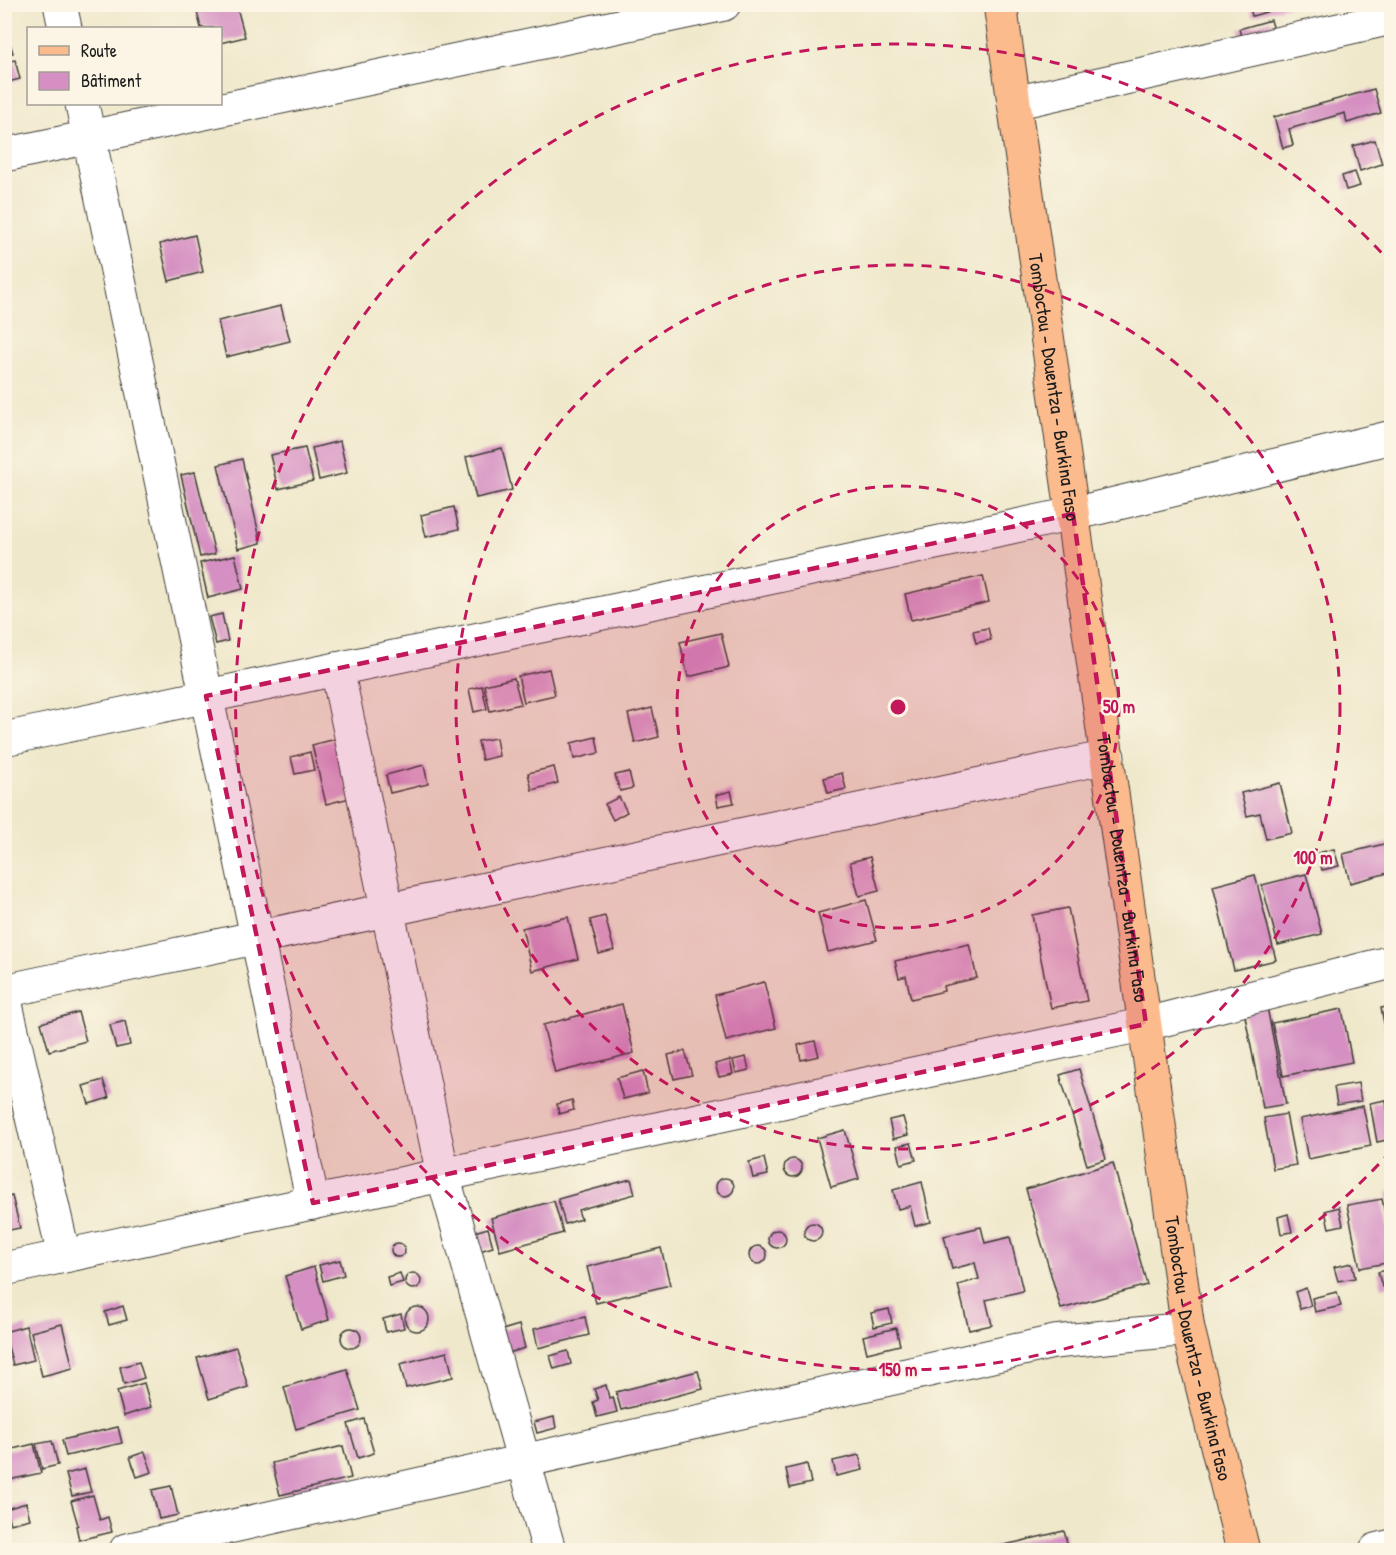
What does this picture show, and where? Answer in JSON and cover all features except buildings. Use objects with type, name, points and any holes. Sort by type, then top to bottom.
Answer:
[{"type":"main road","name":"Tomboctou - Douentza - Burkina Faso","points":[[1000,4],[1188,1329],[1243,1551]]},
{"type":"street","points":[[60,4],[65,27]]},
{"type":"street","points":[[4,155],[724,4]]},
{"type":"street","points":[[1014,103],[1392,18]]},
{"type":"street","points":[[82,105],[313,1203]]},
{"type":"street","points":[[4,739],[1073,514],[1392,436]]},
{"type":"street","points":[[338,669],[443,1175],[549,1551]]},
{"type":"street","points":[[4,991],[1108,757]]},
{"type":"street","points":[[4,1269],[1146,1024],[1392,962]]},
{"type":"street","points":[[4,996],[64,1256]]},
{"type":"street","points":[[126,1551],[1054,1342],[1188,1329]]},
{"type":"street","points":[[1376,1551],[1392,1546]]},
{"type":"highlighted area","points":[[1073,514],[1146,1024],[313,1203],[206,696]]}]
